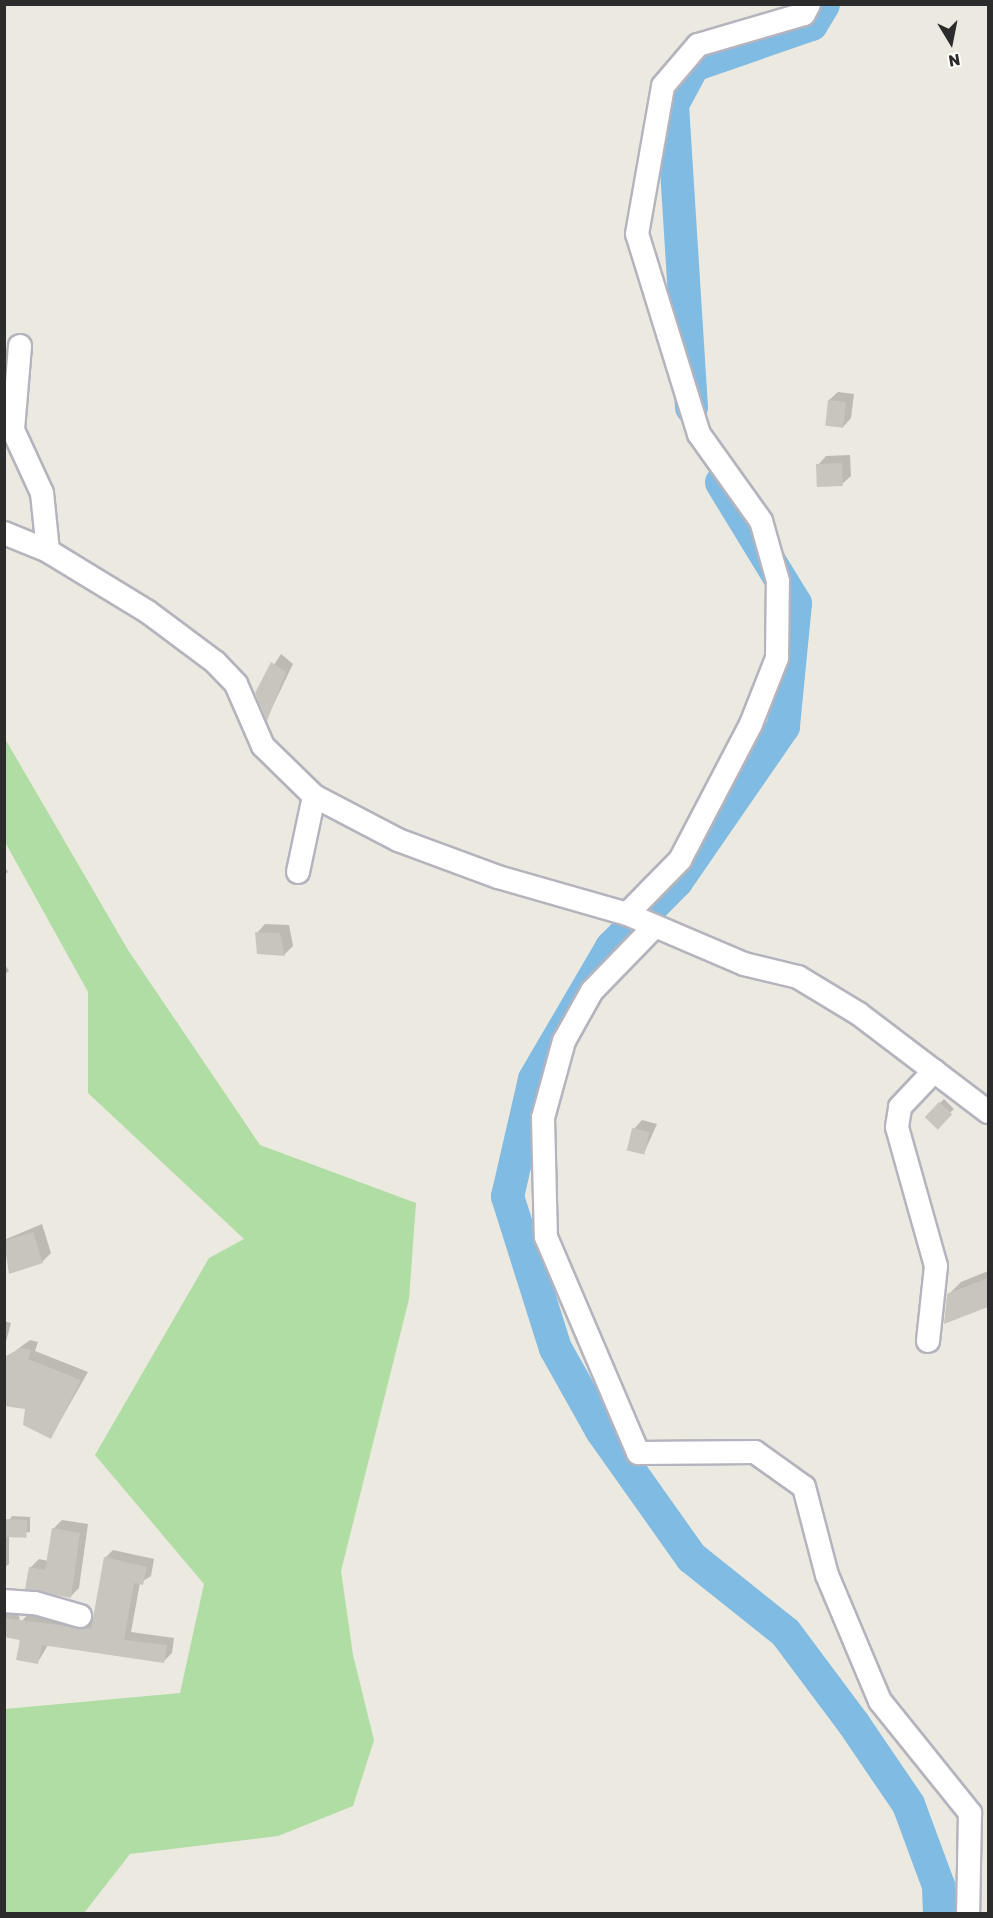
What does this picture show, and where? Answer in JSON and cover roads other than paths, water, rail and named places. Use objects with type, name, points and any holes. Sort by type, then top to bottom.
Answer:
[{"type":"street","points":[[809,4],[804,14],[698,45],[663,86],[637,234],[699,434],[760,521],[778,581],[777,658],[751,724],[680,860],[592,991],[564,1041],[543,1118],[546,1237],[638,1453],[755,1452],[804,1487],[827,1575],[880,1701],[970,1813],[968,1914]]},
{"type":"street","points":[[20,346],[13,430],[42,493],[48,552]]},
{"type":"street","points":[[4,533],[48,552],[175,630],[215,662],[236,684],[263,746],[314,796],[442,856],[551,896],[640,921],[744,964],[798,977],[859,1014],[988,1112]]},
{"type":"street","points":[[298,872],[314,796]]},
{"type":"street","points":[[928,1341],[936,1266],[897,1127],[900,1107],[934,1071]]},
{"type":"street","points":[[4,1601],[35,1603],[80,1616]]},
{"type":"waterway","points":[[691,407],[672,104],[693,65],[811,24],[823,4]]},
{"type":"waterway","points":[[721,482],[795,603],[783,726],[676,881],[611,947],[534,1079],[507,1196],[555,1348],[601,1430],[691,1557],[785,1632],[853,1723],[908,1804],[938,1885],[939,1914]]}]
